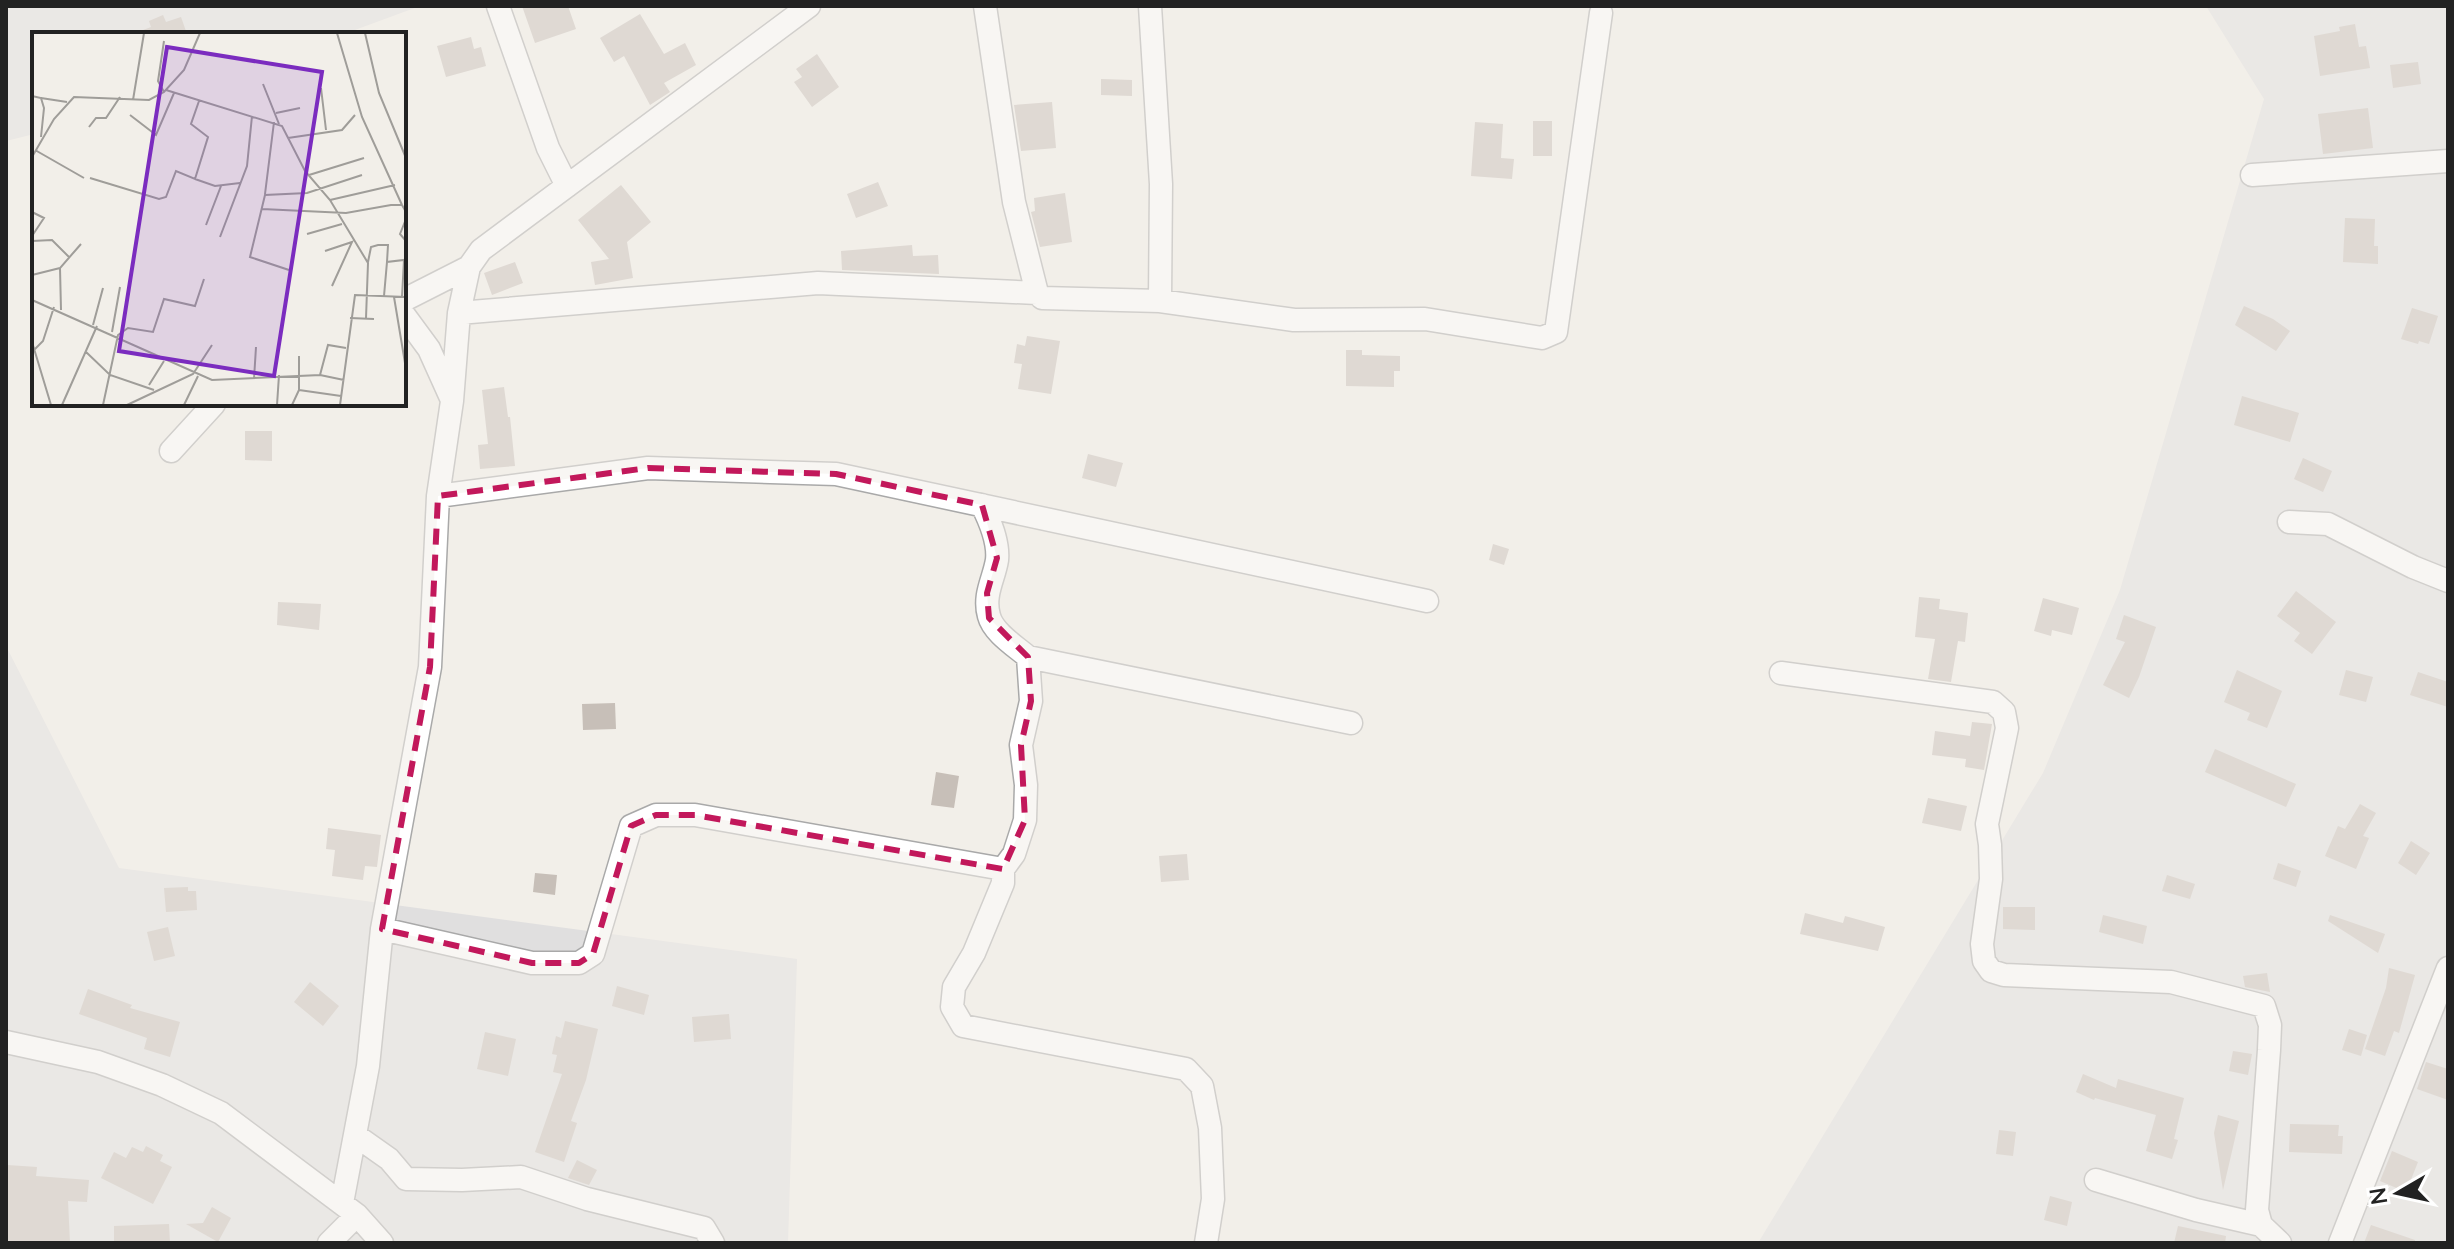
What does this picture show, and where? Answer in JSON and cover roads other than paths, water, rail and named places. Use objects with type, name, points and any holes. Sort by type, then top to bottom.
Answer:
[{"type":"street","points":[[498,6],[548,148],[567,186]]},
{"type":"street","points":[[329,1243],[350,1209],[355,1135],[368,1066],[382,929],[430,667],[438,496],[452,401],[459,313],[469,267],[481,250],[809,6]]},
{"type":"street","points":[[985,6],[1014,202],[1037,293],[1042,298],[1160,301],[1294,320],[1425,319],[1542,338],[1556,332],[1601,13]]},
{"type":"street","points":[[1150,6],[1161,184],[1160,301]]},
{"type":"street","points":[[2252,175],[2448,161]]},
{"type":"street","points":[[406,299],[469,267]]},
{"type":"street","points":[[459,313],[818,283],[1037,293]]},
{"type":"street","points":[[406,318],[429,349],[452,401]]},
{"type":"street","points":[[171,451],[212,406]]},
{"type":"street","points":[[438,496],[648,468],[836,474],[1427,601]]},
{"type":"street","points":[[982,505],[992,524],[997,558],[987,593],[989,618],[1028,657],[1351,723]]},
{"type":"street","points":[[2289,522],[2328,524],[2448,581]]},
{"type":"street","points":[[1028,657],[1031,701],[1021,745],[1026,785],[1025,820],[1014,854],[1003,869],[1003,883],[974,953],[954,987],[952,1007],[963,1026],[1186,1069],[1202,1086],[1210,1128],[1213,1199],[1206,1243]]},
{"type":"street","points":[[1781,673],[1993,702],[2004,712],[2007,728],[1987,824],[1991,879],[1982,944],[1984,961],[1991,971],[2004,975],[2171,982],[2264,1006],[2270,1025],[2257,1210],[2261,1225]]},
{"type":"street","points":[[382,929],[532,963],[579,963],[593,954],[631,826],[656,815],[695,815],[1003,869]]},
{"type":"street","points":[[2340,1243],[2448,968]]},
{"type":"street","points":[[6,1042],[98,1062],[162,1085],[221,1113],[350,1209],[382,1243]]},
{"type":"street","points":[[355,1135],[389,1159],[406,1179],[521,1177],[587,1199],[704,1228],[713,1243]]},
{"type":"street","points":[[2096,1180],[2196,1210],[2261,1225],[2280,1243]]}]
